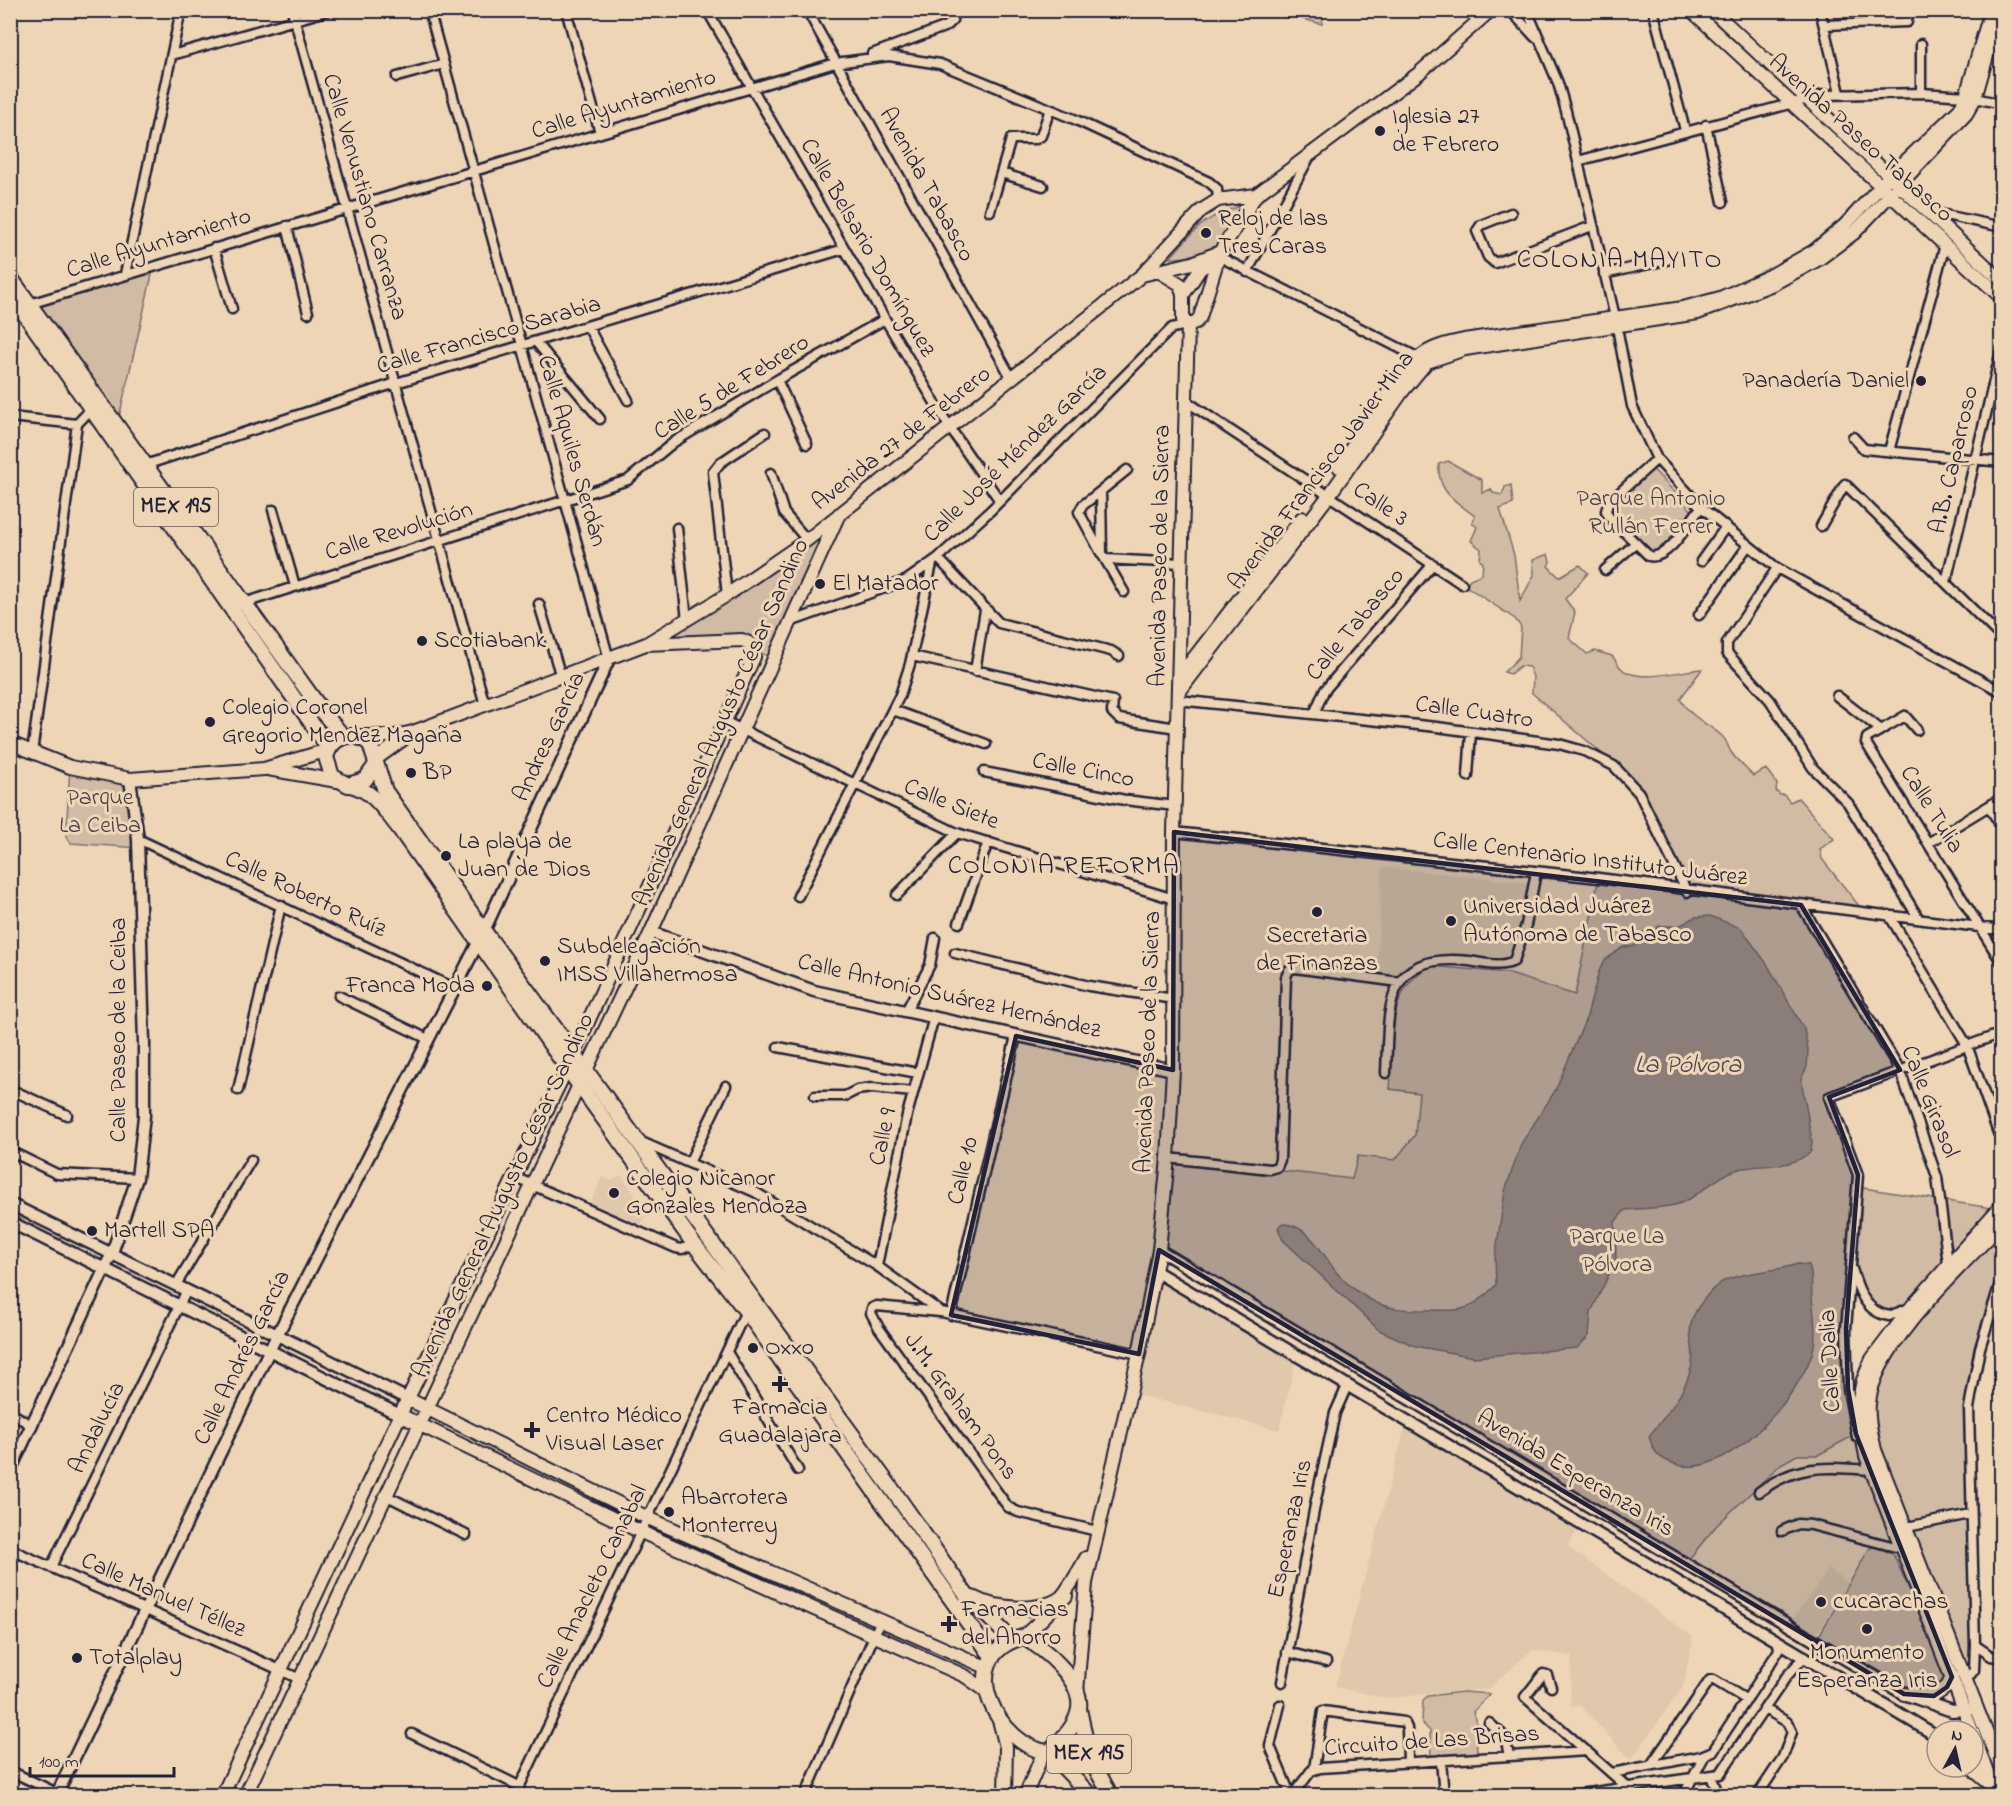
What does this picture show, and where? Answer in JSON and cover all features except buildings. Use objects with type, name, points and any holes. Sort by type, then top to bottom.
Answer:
[{"type":"main road","name":"Avenida 27 de Febrero","points":[[1142,275],[1201,261],[1219,254],[1256,195],[1426,68],[1491,10]]},
{"type":"main road","name":"Avenida Paseo Tabasco","points":[[1691,10],[1789,104],[1885,180]]},
{"type":"main road","name":"Avenida Paseo Tabasco","points":[[1712,10],[1805,99],[1946,245],[2001,298]]},
{"type":"main road","name":"Avenida Francisco Javier Mina","points":[[1178,697],[1326,492],[1395,387],[1434,349],[1464,340],[1698,313],[1773,284],[1838,246],[1861,227],[1966,114],[1991,10]]},
{"type":"main road","name":"Avenida Francisco Javier Mina","points":[[1616,321],[1696,305],[1776,273],[1828,240],[1885,180],[1970,97],[1998,32],[2000,10]]},
{"type":"main road","name":"Avenida Paseo Tabasco","points":[[1895,190],[1927,212],[2001,281]]},
{"type":"main road","name":"Avenida 27 de Febrero","points":[[350,736],[390,736],[413,732],[646,644],[687,620],[807,540],[1012,379],[1142,275],[1192,218],[1218,200],[1256,195]]},
{"type":"main road","points":[[1183,294],[1200,269],[1219,254]]},
{"type":"main road","points":[[1188,325],[1196,322],[1200,317],[1219,254]]},
{"type":"main road","points":[[1160,271],[1176,279],[1183,294]]},
{"type":"main road","name":"MEX 195","points":[[10,277],[25,305],[91,409],[139,467]]},
{"type":"main road","name":"MEX 195","points":[[10,293],[25,305],[238,605],[328,749]]},
{"type":"main road","name":"Avenida Paseo de la Sierra","points":[[1077,1694],[1081,1619],[1093,1546],[1139,1354],[1159,1250],[1168,1158],[1173,1070],[1174,832],[1188,325],[1182,314],[1183,294]]},
{"type":"main road","name":"Avenida Francisco Javier Mina","points":[[1180,676],[1326,492]]},
{"type":"main road","name":"Avenida General Augusto César Sandino","points":[[245,1796],[651,932],[793,621],[839,514]]},
{"type":"main road","name":"MEX 195","points":[[238,605],[350,736]]},
{"type":"main road","name":"Avenida General Augusto César Sandino","points":[[222,1796],[400,1415],[567,1068],[724,721],[752,665],[753,649],[749,643],[742,640],[646,644]]},
{"type":"main road","name":"Avenida 27 de Febrero","points":[[376,762],[413,732]]},
{"type":"main road","points":[[10,743],[70,767],[130,779],[264,769],[328,749],[350,736],[370,744],[391,800],[567,1068],[694,1244],[746,1311],[988,1661],[988,1692],[999,1719],[1006,1747],[1005,1796]]},
{"type":"main road","points":[[328,749],[328,770],[342,783]]},
{"type":"main road","points":[[342,783],[365,780],[376,762]]},
{"type":"main road","points":[[264,769],[342,783],[360,788],[375,799],[481,937],[574,1052],[965,1593],[1018,1639],[1050,1656],[1065,1672],[1077,1694],[1079,1709],[1068,1732],[1047,1752],[1025,1796]]},
{"type":"main road","points":[[1972,1709],[1952,1677],[1871,1470],[1866,1456],[1858,1411],[1863,1380],[1879,1346],[1947,1264],[2000,1208]]},
{"type":"main road","points":[[1974,1719],[1967,1679],[1872,1439],[1869,1404],[1874,1380],[1881,1364],[1903,1333],[1947,1281],[2001,1224]]},
{"type":"main road","points":[[408,1399],[648,1518],[880,1622],[988,1661]]},
{"type":"main road","points":[[400,1415],[641,1532],[965,1676],[988,1692]]},
{"type":"main road","name":"Avenida Paseo de la Sierra","points":[[1018,1639],[1055,1608],[1065,1596],[1093,1546]]},
{"type":"main road","points":[[965,1593],[974,1600],[1006,1607],[1051,1604],[1065,1596]]},
{"type":"main road","points":[[988,1661],[1018,1639]]},
{"type":"main road","points":[[1904,1694],[1934,1696],[1947,1687],[1952,1677]]},
{"type":"main road","name":"MEX 195","points":[[1079,1709],[1089,1756],[1111,1796]]},
{"type":"main road","points":[[999,1719],[1021,1739],[1047,1752]]},
{"type":"main road","points":[[1985,1746],[2001,1772]]},
{"type":"main road","name":"MEX 195","points":[[1047,1752],[1091,1796]]},
{"type":"main road","points":[[1985,1762],[1993,1790]]},
{"type":"main road","points":[[1982,1779],[1993,1790]]},
{"type":"street","points":[[125,274],[182,10]]},
{"type":"street","name":"Calle Venustiano Carranza","points":[[292,10],[485,705]]},
{"type":"street","points":[[172,55],[330,10]]},
{"type":"street","name":"Calle Aquiles Serdán","points":[[429,10],[475,169],[521,346],[567,500],[609,659]]},
{"type":"street","points":[[566,10],[600,133]]},
{"type":"street","name":"Calle Belsario Domínguez","points":[[707,10],[950,428],[1000,501]]},
{"type":"street","name":"Avenida Tabasco","points":[[807,10],[1012,379]]},
{"type":"street","points":[[863,58],[947,26],[952,21],[953,10]]},
{"type":"street","points":[[1510,10],[1540,42]]},
{"type":"street","points":[[1527,10],[1558,84],[1616,321],[1632,406],[1641,430],[1657,459],[1701,507],[1777,568],[2001,692]]},
{"type":"street","points":[[1653,10],[1685,130]]},
{"type":"street","points":[[1820,10],[1840,93]]},
{"type":"street","points":[[1824,26],[1907,22],[1908,10]]},
{"type":"street","points":[[1921,44],[1921,93]]},
{"type":"street","name":"Calle Ayuntamiento","points":[[25,305],[475,169],[836,63],[863,58],[898,57],[934,63],[1050,109],[1209,182],[1216,187],[1218,200]]},
{"type":"street","points":[[397,77],[444,64]]},
{"type":"street","points":[[1578,160],[1805,99],[1840,93],[1921,93],[1970,97],[2001,104]]},
{"type":"street","points":[[990,211],[1011,140],[1036,140],[1041,136],[1050,109]]},
{"type":"street","points":[[1706,125],[1723,202]]},
{"type":"street","points":[[1247,272],[1312,153]]},
{"type":"street","points":[[1001,173],[1043,186]]},
{"type":"street","points":[[1927,212],[2001,227]]},
{"type":"street","points":[[1511,213],[1481,225],[1477,231],[1488,257],[1495,263],[1592,226]]},
{"type":"street","points":[[287,226],[308,313]]},
{"type":"street","points":[[1889,451],[1946,245]]},
{"type":"street","points":[[214,248],[232,309]]},
{"type":"street","name":"Calle Francisco Sarabia","points":[[139,467],[396,383],[844,249]]},
{"type":"street","points":[[1219,254],[1247,272],[1423,360]]},
{"type":"street","points":[[1604,274],[1667,260]]},
{"type":"street","name":"Calle 5 de Febrero","points":[[567,500],[628,480],[675,442],[777,380],[885,319]]},
{"type":"street","name":"Calle José Méndez García","points":[[793,621],[907,580],[935,561],[1000,501],[1172,328],[1188,325]]},
{"type":"street","points":[[588,327],[628,400]]},
{"type":"street","points":[[536,342],[600,419]]},
{"type":"street","name":"A.B. Caparroso","points":[[1946,582],[2001,347]]},
{"type":"street","points":[[777,380],[807,444]]},
{"type":"street","name":"Calle 3","points":[[1185,400],[1462,584]]},
{"type":"street","points":[[32,753],[77,424],[91,409]]},
{"type":"street","points":[[10,417],[77,424]]},
{"type":"street","points":[[727,594],[713,472],[720,463],[765,433]]},
{"type":"street","points":[[1852,437],[1864,448],[2001,462]]},
{"type":"street","points":[[1657,459],[1607,505],[1609,517],[1649,556],[1663,555],[1701,507]]},
{"type":"street","points":[[1124,592],[1079,512],[1083,505],[1127,470]]},
{"type":"street","points":[[771,473],[784,513],[807,540]]},
{"type":"street","points":[[1821,526],[1845,484],[2001,638]]},
{"type":"street","points":[[1101,491],[1104,557]]},
{"type":"street","name":"Calle Revolución","points":[[238,605],[567,500]]},
{"type":"street","points":[[273,510],[295,586]]},
{"type":"street","points":[[677,528],[687,620]]},
{"type":"street","points":[[1701,561],[1725,528]]},
{"type":"street","points":[[1605,570],[1636,543]]},
{"type":"street","points":[[1699,615],[1748,547]]},
{"type":"street","points":[[1104,557],[1181,563]]},
{"type":"street","points":[[935,561],[995,621],[1005,626],[1111,651],[1119,656]]},
{"type":"street","points":[[798,896],[893,710],[912,657],[935,561]]},
{"type":"street","name":"Calle Tabasco","points":[[1314,714],[1324,691],[1433,564]]},
{"type":"street","points":[[1777,568],[1727,643],[1727,653],[1770,700],[1813,768],[1848,803],[1919,919]]},
{"type":"street","points":[[539,604],[561,677]]},
{"type":"street","points":[[975,671],[985,610]]},
{"type":"street","points":[[912,657],[1113,700],[1112,712],[1119,719],[1177,728]]},
{"type":"street","name":"Andres García","points":[[481,937],[609,659]]},
{"type":"street","points":[[1837,696],[1881,730],[1905,717],[1917,730]]},
{"type":"street","name":"Calle Cuatro","points":[[1178,697],[1471,732],[1571,747],[1596,756],[1614,766],[1639,793],[1687,892]]},
{"type":"street","points":[[893,710],[986,744]]},
{"type":"street","name":"Calle Siete","points":[[724,721],[957,833],[1174,899]]},
{"type":"street","name":"Calle Tulia","points":[[1881,730],[1867,738],[1866,743],[2001,963]]},
{"type":"street","points":[[1468,776],[1471,732]]},
{"type":"street","name":"Calle Cinco","points":[[984,772],[1125,800],[1175,806]]},
{"type":"street","name":"Calle Paseo de la Ceiba","points":[[10,1472],[112,1253],[137,1178],[144,1116],[138,839],[130,779]]},
{"type":"street","points":[[1928,843],[2001,798]]},
{"type":"street","points":[[1989,807],[2001,827]]},
{"type":"street","name":"Calle Centenario Instituto Juárez","points":[[1174,832],[1536,872],[2001,930]]},
{"type":"street","points":[[897,895],[957,833]]},
{"type":"street","name":"Calle Roberto Ruíz","points":[[138,839],[454,988]]},
{"type":"street","points":[[959,923],[988,842]]},
{"type":"street","points":[[1386,1073],[1389,1007],[1399,982],[1409,972],[1431,961],[1453,959],[1502,965],[1514,961],[1526,925],[1536,872]]},
{"type":"street","points":[[238,1090],[281,905]]},
{"type":"street","name":"Calle Girasol","points":[[1801,905],[1900,1070],[1937,1177],[1947,1264]]},
{"type":"street","points":[[1889,915],[1967,1045],[1998,1133]]},
{"type":"street","name":"Calle Antonio Suárez Hernández","points":[[651,932],[814,991],[1173,1070]]},
{"type":"street","name":"Calle Andrés García","points":[[57,1794],[268,1351],[481,937]]},
{"type":"street","points":[[906,1011],[930,964],[935,938]]},
{"type":"street","points":[[955,953],[1089,986],[1173,999]]},
{"type":"street","points":[[1168,1158],[1270,1169],[1277,1167],[1280,1160],[1287,971],[1295,968],[1399,982]]},
{"type":"street","points":[[339,996],[428,1039]]},
{"type":"street","name":"Calle 9","points":[[877,1266],[913,1092],[934,1017]]},
{"type":"street","points":[[1900,1070],[2001,1033]]},
{"type":"street","name":"Calle 10","points":[[951,1315],[1016,1036]]},
{"type":"street","points":[[778,1047],[918,1073]]},
{"type":"street","name":"Calle Dalia","points":[[1866,1456],[1854,1427],[1848,1389],[1846,1329],[1857,1171],[1829,1097],[1900,1070]]},
{"type":"street","points":[[689,1163],[726,1086]]},
{"type":"street","points":[[815,1096],[845,1096],[857,1090],[876,1088],[913,1092]]},
{"type":"street","points":[[10,1097],[14,1091],[67,1115]]},
{"type":"street","points":[[639,1141],[754,1192],[877,1266],[941,1312],[1139,1354]]},
{"type":"street","points":[[10,1151],[57,1174],[137,1178]]},
{"type":"street","points":[[176,1285],[251,1160]]},
{"type":"street","points":[[514,1178],[676,1248],[682,1249],[694,1244]]},
{"type":"street","points":[[10,1204],[408,1399]]},
{"type":"street","points":[[10,1222],[104,1271],[400,1415]]},
{"type":"street","name":"Avenida Esperanza Iris","points":[[1159,1250],[1904,1694],[1937,1707],[1972,1709]]},
{"type":"street","name":"Calle Dalia","points":[[1851,1262],[1861,1293],[1872,1309],[1882,1314],[1895,1315],[1912,1305]]},
{"type":"street","name":"Avenida Esperanza Iris","points":[[1155,1271],[1925,1729]]},
{"type":"street","points":[[1967,1679],[1974,1670],[1975,1645],[1970,1514],[1970,1398],[1980,1348],[2001,1277]]},
{"type":"street","name":"Andalucía","points":[[51,1567],[187,1290]]},
{"type":"street","name":"Calle Anacleto Canabal","points":[[515,1796],[753,1298]]},
{"type":"street","name":"J.M. Graham Pons","points":[[941,1312],[877,1306],[872,1308],[871,1313],[879,1328],[1008,1508],[1097,1531]]},
{"type":"street","points":[[727,1352],[798,1470]]},
{"type":"street","name":"Esperanza Iris","points":[[1282,1682],[1335,1413],[1347,1386]]},
{"type":"street","points":[[10,1412],[33,1426]]},
{"type":"street","points":[[1488,1469],[1498,1452]]},
{"type":"street","points":[[1758,1492],[1780,1478],[1805,1469],[1819,1467],[1871,1470]]},
{"type":"street","points":[[387,1496],[466,1535]]},
{"type":"street","points":[[1907,1527],[1970,1514]]},
{"type":"street","points":[[1782,1531],[1798,1524],[1811,1525],[1903,1549]]},
{"type":"street","points":[[10,1563],[13,1550]]},
{"type":"street","name":"Calle Manuel Téllez","points":[[13,1550],[300,1679]]},
{"type":"street","points":[[805,1796],[880,1622]]},
{"type":"street","points":[[1612,1773],[1704,1755],[1715,1749],[1779,1650],[1771,1627],[1776,1622],[1783,1622]]},
{"type":"street","points":[[1566,1796],[1626,1786],[1693,1779],[1722,1772],[1785,1677],[1815,1649],[1816,1641]]},
{"type":"street","points":[[1975,1645],[1991,1656],[2001,1658]]},
{"type":"street","points":[[1287,1652],[1326,1662]]},
{"type":"street","points":[[1551,1687],[1548,1677],[1543,1674],[1525,1697],[1626,1786]]},
{"type":"street","points":[[1651,1765],[1710,1680],[1714,1680],[1747,1700]]},
{"type":"street","points":[[1280,1705],[1270,1746],[1292,1796]]},
{"type":"street","points":[[1757,1796],[1783,1757],[1792,1732],[1786,1722],[1765,1708]]},
{"type":"street","points":[[1314,1769],[1323,1711],[1404,1722],[1407,1728],[1408,1762]]},
{"type":"street","points":[[1490,1723],[1505,1737],[1509,1756]]},
{"type":"street","points":[[412,1734],[519,1786]]},
{"type":"street","name":"Circuito de Las Brisas","points":[[1292,1796],[1314,1769],[1587,1751]]},
{"type":"street","points":[[1683,1796],[1704,1755]]},
{"type":"street","points":[[1441,1760],[1444,1796]]},
{"type":"street","points":[[10,1771],[57,1794]]},
{"type":"street","points":[[1711,1776],[1719,1796]]},
{"type":"highlighted area","points":[[1174,832],[1801,905],[1900,1070],[1829,1097],[1858,1175],[1846,1329],[1848,1389],[1856,1434],[1952,1677],[1947,1687],[1934,1696],[1904,1694],[1159,1250],[1139,1354],[951,1315],[1016,1036],[1173,1070]]},
{"type":"shaded area","name":"Universidad Juárez Autónoma de Tabasco","points":[[1382,867],[1529,883],[1512,957],[1505,960],[1443,953],[1417,962],[1398,975],[1377,972]]},
{"type":"shaded area","name":"Colegio Nicanor Gonzales Mendoza","points":[[621,1175],[647,1212],[640,1227],[590,1204],[602,1177],[612,1181]]},
{"type":"shaded area","points":[[1155,1271],[1297,1356],[1279,1430],[1130,1393]]},
{"type":"shaded area","points":[[1407,1420],[1581,1523],[1568,1547],[1693,1637],[1683,1687],[1631,1760],[1581,1706],[1570,1705],[1572,1656],[1532,1650],[1488,1689],[1386,1698],[1335,1687]]},
{"type":"shaded area","name":"cucarachas","points":[[1829,1569],[1849,1583],[1816,1634],[1792,1620]]},
{"type":"green space","points":[[1272,11],[1324,11],[1322,24]]},
{"type":"green space","points":[[1241,206],[1229,230],[1215,246],[1197,255],[1170,258],[1193,232],[1209,220]]},
{"type":"green space","points":[[154,266],[117,426],[30,303]]},
{"type":"green space","points":[[1448,461],[1482,480],[1482,493],[1491,489],[1493,493],[1502,495],[1505,487],[1511,485],[1513,504],[1500,509],[1514,555],[1520,601],[1534,575],[1533,560],[1548,554],[1550,562],[1548,566],[1559,577],[1580,565],[1588,573],[1565,599],[1575,612],[1569,638],[1587,654],[1595,651],[1612,656],[1620,667],[1636,675],[1660,675],[1702,669],[1680,699],[1694,715],[1722,736],[1733,755],[1753,776],[1766,769],[1777,784],[1776,791],[1790,802],[1798,798],[1834,839],[1820,849],[1822,859],[1860,907],[1687,888],[1649,804],[1635,782],[1532,693],[1533,677],[1529,667],[1520,666],[1510,674],[1504,672],[1519,657],[1521,627],[1515,619],[1466,586],[1470,579],[1482,574],[1481,549],[1471,541],[1477,527],[1472,523],[1475,516],[1449,495],[1441,482],[1439,464]]},
{"type":"green space","name":"Parque Antonio Rullán Ferrer","points":[[1652,468],[1693,512],[1664,552],[1651,556],[1610,513],[1611,506]]},
{"type":"green space","points":[[839,514],[775,660],[753,649],[749,643],[646,644]]},
{"type":"green space","name":"Parque La Ceiba","points":[[70,767],[130,779],[139,848],[71,843],[66,836]]},
{"type":"green space","name":"Parque La Pólvora","points":[[1599,878],[1801,905],[1900,1070],[1830,1097],[1854,1161],[1857,1187],[1998,1209],[1913,1305],[1895,1315],[1869,1306],[1851,1265],[1846,1329],[1856,1434],[1818,1455],[1797,1455],[1781,1464],[1716,1526],[1685,1564],[1159,1250],[1168,1158],[1352,1179],[1358,1156],[1395,1160],[1415,1135],[1419,1093],[1390,1089],[1394,1019],[1406,987],[1417,975],[1432,966],[1507,973],[1575,995]]},
{"type":"green space","points":[[2001,1224],[2001,1277],[1970,1398],[1975,1658],[1967,1679],[1872,1439],[1877,1372],[1947,1281]]},
{"type":"green space","points":[[1874,1546],[1893,1554],[1934,1643],[1946,1680],[1935,1687],[1920,1690],[1902,1684],[1819,1636],[1869,1549]]},
{"type":"green space","points":[[1463,1692],[1490,1694],[1473,1712],[1476,1719],[1477,1758],[1431,1760],[1430,1731],[1422,1723],[1423,1700],[1428,1696]]},
{"type":"water","name":"La Pólvora","points":[[1710,916],[1741,928],[1767,964],[1804,1029],[1808,1049],[1807,1067],[1801,1079],[1812,1141],[1811,1151],[1785,1164],[1736,1170],[1715,1181],[1695,1196],[1675,1205],[1625,1210],[1615,1222],[1616,1260],[1591,1312],[1589,1336],[1577,1348],[1474,1357],[1415,1346],[1379,1330],[1283,1240],[1278,1228],[1281,1224],[1299,1228],[1314,1241],[1344,1280],[1376,1303],[1405,1309],[1458,1310],[1479,1300],[1496,1285],[1495,1258],[1505,1191],[1521,1144],[1555,1091],[1587,1016],[1599,971],[1605,960],[1623,947],[1635,946],[1635,940],[1643,932],[1650,935],[1659,926],[1679,926],[1695,917]]},
{"type":"water","points":[[1797,1264],[1809,1265],[1815,1334],[1814,1346],[1796,1387],[1760,1429],[1739,1447],[1717,1460],[1695,1466],[1675,1464],[1665,1460],[1655,1451],[1649,1436],[1672,1407],[1686,1384],[1693,1354],[1690,1330],[1696,1311],[1712,1290],[1726,1280]]},
{"type":"place","name":"Iglesia 27 de Febrero","points":[[1380,131]]},
{"type":"place","name":"Reloj de las Tres Caras","points":[[1206,233]]},
{"type":"place","name":"Panadería Daniel","points":[[1921,381]]},
{"type":"place","name":"El Matador","points":[[820,584]]},
{"type":"place","name":"Scotiabank","points":[[422,641]]},
{"type":"place","name":"Colegio Coronel Gregorio Mendez Magaña","points":[[210,722]]},
{"type":"place","name":"BP","points":[[411,773]]},
{"type":"place","name":"La playa de Juan de Dios","points":[[446,856]]},
{"type":"place","name":"Secretaria de Finanzas","points":[[1317,912]]},
{"type":"place","name":"Universidad Juárez Autónoma de Tabasco","points":[[1451,921]]},
{"type":"place","name":"Subdelegación IMSS Villahermosa","points":[[545,961]]},
{"type":"place","name":"Franca Moda","points":[[487,986]]},
{"type":"place","name":"Colegio Nicanor Gonzales Mendoza","points":[[614,1193]]},
{"type":"place","name":"Martell SPA","points":[[92,1231]]},
{"type":"place","name":"Oxxo","points":[[753,1348]]},
{"type":"place","name":"Farmacia Guadalajara","points":[[780,1384]]},
{"type":"place","name":"Centro Médico Visual Laser","points":[[532,1430]]},
{"type":"place","name":"Abarrotera Monterrey","points":[[669,1512]]},
{"type":"place","name":"cucarachas","points":[[1821,1602]]},
{"type":"place","name":"Farmacias del Ahorro","points":[[949,1624]]},
{"type":"place","name":"Monumento Esperanza Iris","points":[[1867,1629]]},
{"type":"place","name":"Totalplay","points":[[77,1658]]},
{"type":"district","name":"COLONIA MAYITO","points":[[1620,261]]},
{"type":"district","name":"COLONIA REFORMA","points":[[1064,867]]}]
